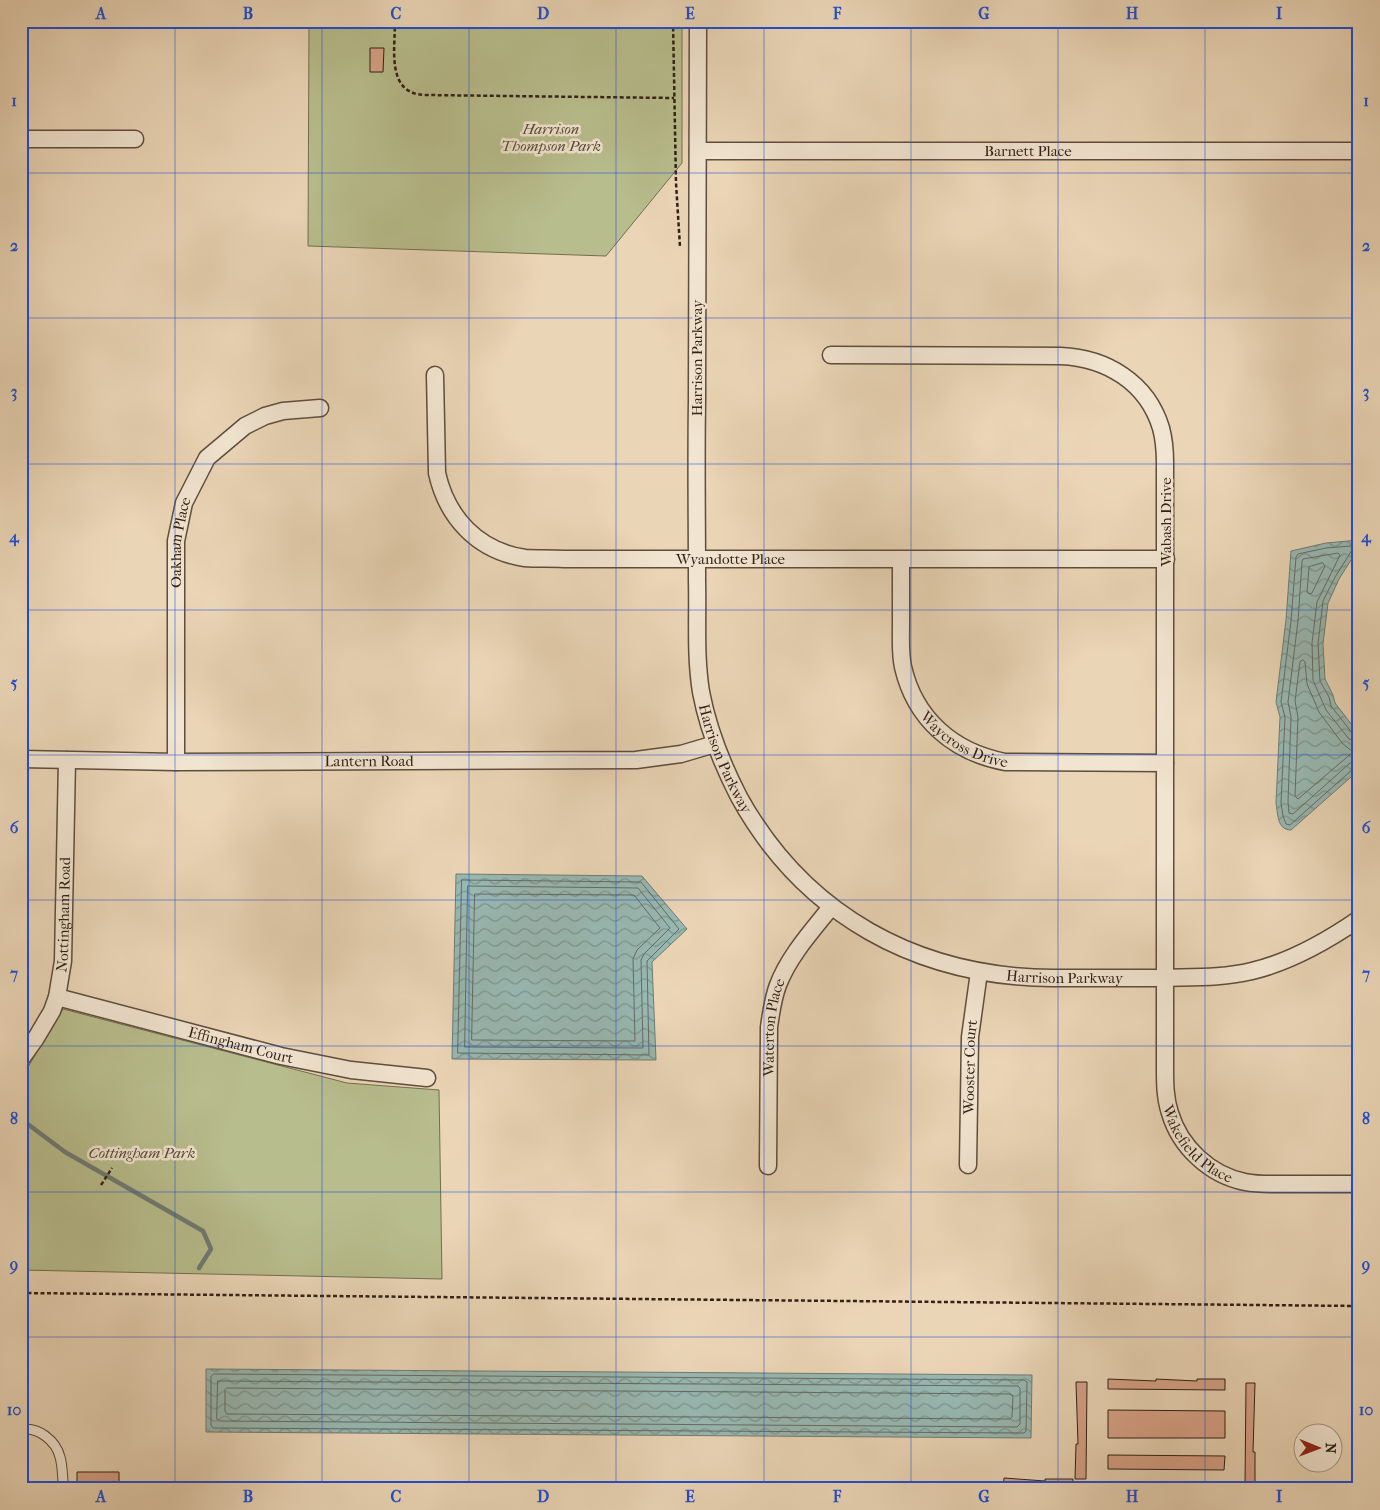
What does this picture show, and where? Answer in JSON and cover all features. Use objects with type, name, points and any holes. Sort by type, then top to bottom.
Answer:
[{"type":"street","name":"Harrison Parkway","points":[[698,21],[698,666],[705,709],[715,744],[730,780],[751,817],[770,844],[796,875],[831,907],[857,924],[914,953],[979,972],[1044,978],[1165,978],[1234,975],[1255,970],[1307,950],[1359,919]]},
{"type":"street","points":[[21,139],[135,140]]},
{"type":"street","name":"Barnett Place","points":[[698,151],[1359,151]]},
{"type":"street","name":"Wabash Drive","points":[[832,355],[1072,357],[1094,361],[1122,374],[1146,399],[1158,418],[1162,430],[1166,463],[1165,978]]},
{"type":"street","name":"Wyandotte Place","points":[[435,375],[437,473],[440,488],[453,514],[478,540],[498,550],[526,558],[1166,559]]},
{"type":"street","name":"Oakham Place","points":[[176,762],[176,541],[184,503],[207,458],[245,426],[265,416],[282,411],[320,408]]},
{"type":"street","name":"Waycross Drive","points":[[901,560],[901,652],[903,666],[908,683],[921,710],[936,728],[952,742],[972,753],[1005,762],[1165,763]]},
{"type":"street","name":"Lantern Road","points":[[21,759],[176,762],[636,760],[681,754],[715,744]]},
{"type":"street","name":"Nottingham Road","points":[[21,1058],[36,1038],[52,1011],[57,997],[63,961],[65,930],[66,760]]},
{"type":"street","name":"Waterton Place","points":[[768,1166],[769,1027],[771,1008],[778,985],[786,968],[831,907]]},
{"type":"street","name":"Wooster Court","points":[[968,1165],[970,1037],[979,972]]},
{"type":"street","name":"Wakefield Place","points":[[1165,978],[1165,1084],[1169,1112],[1178,1133],[1197,1156],[1218,1172],[1245,1182],[1261,1184],[1359,1184]]},
{"type":"street","name":"Effingham Court","points":[[57,997],[281,1056],[351,1070],[427,1078]]},
{"type":"lane","points":[[21,1430],[28,1429],[47,1436],[60,1455],[64,1489]]},
{"type":"path","points":[[396,21],[394,68],[402,84],[411,94],[425,96],[674,98]]},
{"type":"path","points":[[673,21],[676,183],[680,247]]},
{"type":"path","points":[[101,1185],[112,1168]]},
{"type":"path","points":[[21,1293],[1359,1306]]},
{"type":"green space","name":"Harrison Thompson Park","points":[[309,21],[682,21],[682,163],[606,256],[308,246]]},
{"type":"green space","name":"Cottingham Park","points":[[63,1009],[347,1083],[439,1090],[442,1279],[21,1270],[21,1073],[28,1067]]},
{"type":"water","points":[[1359,540],[1359,551],[1339,579],[1328,603],[1323,644],[1325,679],[1335,703],[1359,734],[1359,770],[1291,830],[1286,829],[1279,821],[1276,803],[1280,717],[1276,702],[1286,620],[1291,551],[1326,543]]},
{"type":"water","points":[[456,874],[642,876],[687,929],[652,962],[656,1060],[452,1059]]},
{"type":"water","points":[[206,1369],[1032,1375],[1031,1438],[206,1432]]},
{"type":"building","points":[[370,48],[384,48],[383,72],[370,72]]},
{"type":"building","points":[[1108,1379],[1197,1381],[1197,1379],[1225,1379],[1225,1390],[1108,1389]]},
{"type":"building","points":[[1076,1382],[1087,1382],[1086,1479],[1075,1479],[1076,1444],[1078,1444]]},
{"type":"building","points":[[1246,1383],[1255,1383],[1253,1452],[1255,1452],[1255,1487],[1245,1487]]},
{"type":"building","points":[[1108,1410],[1225,1411],[1225,1438],[1108,1438]]},
{"type":"building","points":[[1108,1455],[1225,1456],[1224,1470],[1108,1469]]},
{"type":"building","points":[[77,1472],[119,1472],[119,1489],[77,1489]]},
{"type":"building","points":[[1004,1478],[1045,1481],[1045,1479],[1073,1479],[1073,1489],[1003,1489]]},
{"type":"waterway","points":[[21,1119],[65,1152],[203,1231],[211,1249],[199,1268]]}]
